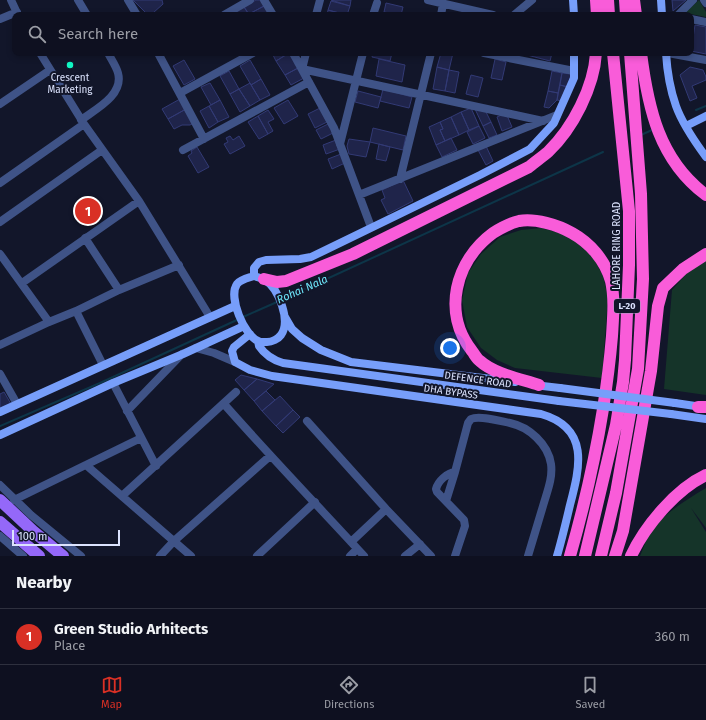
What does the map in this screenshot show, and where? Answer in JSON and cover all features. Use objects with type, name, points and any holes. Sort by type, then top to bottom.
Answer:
[{"type":"highway","points":[[596,0],[597,12]]},
{"type":"highway","points":[[608,0],[609,12]]},
{"type":"highway","points":[[625,0],[626,12]]},
{"type":"highway","points":[[634,0],[636,12]]},
{"type":"highway","points":[[259,278],[277,282],[286,281],[353,254],[529,167],[547,153],[568,129],[590,82],[596,56]]},
{"type":"highway","name":"LAHORE RING ROAD","points":[[585,556],[616,425],[625,360],[629,265],[629,211],[613,56]]},
{"type":"highway","name":"L-20","points":[[601,556],[616,493],[638,369],[643,279],[641,194],[630,56]]},
{"type":"highway","points":[[641,56],[647,96],[658,131],[666,149],[678,167],[706,196]]},
{"type":"highway","points":[[539,385],[496,371],[480,361],[467,345],[458,327],[455,308],[457,287],[462,269],[475,251],[485,239],[501,228],[519,221],[540,222],[561,227],[581,238],[595,251],[611,281],[614,301],[610,360],[597,447],[583,512],[570,556]]},
{"type":"highway","points":[[615,556],[623,531],[648,386],[658,306],[663,288],[683,269],[706,254]]},
{"type":"highway","points":[[631,556],[649,525],[667,505],[695,480],[706,475]]},
{"type":"main road","points":[[573,0],[574,12]]},
{"type":"main road","points":[[661,0],[663,12]]},
{"type":"main road","points":[[259,278],[254,268],[259,262],[266,260],[300,259],[311,257],[480,175],[530,149],[554,123],[574,78],[574,56]]},
{"type":"main road","points":[[667,56],[667,68],[676,106],[693,140],[706,157]]},
{"type":"main road","points":[[686,126],[706,116]]},
{"type":"main road","points":[[245,278],[259,278],[271,285],[282,303],[285,317],[284,327],[280,335],[275,340],[269,342],[258,341],[244,326],[235,306],[234,294],[237,284],[245,278]]},
{"type":"main road","points":[[0,412],[235,306]]},
{"type":"main road","name":"DEFENCE ROAD","points":[[285,317],[292,329],[302,338],[321,350],[351,362],[703,407]]},
{"type":"main road","points":[[0,435],[112,383],[183,354],[244,326]]},
{"type":"main road","points":[[235,362],[232,351],[234,347],[250,334]]},
{"type":"main road","name":"DEFENCE ROAD","points":[[258,341],[258,346],[268,356],[284,363],[559,401],[706,419]]},
{"type":"main road","name":"DHA BYPASS","points":[[235,362],[250,370],[272,376],[541,414],[559,421],[572,434],[576,442],[579,459],[574,492],[557,556]]},
{"type":"main road","points":[[0,500],[33,531],[63,556]]},
{"type":"main road","points":[[0,522],[39,556]]},
{"type":"street","points":[[11,0],[16,12]]},
{"type":"street","points":[[78,0],[84,12]]},
{"type":"street","points":[[128,0],[135,12]]},
{"type":"street","points":[[229,12],[250,0]]},
{"type":"street","points":[[264,0],[270,12]]},
{"type":"street","points":[[317,12],[320,0]]},
{"type":"street","points":[[428,0],[479,12]]},
{"type":"street","points":[[518,12],[532,0]]},
{"type":"street","points":[[681,12],[693,0]]},
{"type":"street","points":[[374,12],[377,3]]},
{"type":"street","points":[[441,12],[443,4]]},
{"type":"street","points":[[0,19],[12,15]]},
{"type":"street","points":[[694,20],[706,22]]},
{"type":"street","points":[[42,56],[82,122],[139,201],[210,317]]},
{"type":"street","points":[[0,183],[82,122],[108,100],[117,89],[119,79],[118,72],[110,56]]},
{"type":"street","points":[[161,56],[204,139]]},
{"type":"street","points":[[180,93],[248,56]]},
{"type":"street","points":[[295,56],[334,128],[371,227]]},
{"type":"street","points":[[302,69],[305,56]]},
{"type":"street","points":[[340,144],[362,56]]},
{"type":"street","points":[[400,179],[430,56]]},
{"type":"street","points":[[499,56],[574,71]]},
{"type":"street","points":[[684,56],[706,60]]},
{"type":"street","points":[[302,69],[543,121]]},
{"type":"street","points":[[0,104],[50,70]]},
{"type":"street","points":[[184,150],[309,82]]},
{"type":"street","points":[[359,195],[557,115]]},
{"type":"street","points":[[0,222],[102,150]]},
{"type":"street","points":[[22,283],[139,201]]},
{"type":"street","points":[[85,238],[119,290]]},
{"type":"street","points":[[0,254],[49,322]]},
{"type":"street","points":[[0,345],[119,290],[179,265]]},
{"type":"street","points":[[76,311],[103,365]]},
{"type":"street","points":[[196,348],[214,353],[235,362]]},
{"type":"street","points":[[127,411],[183,354]]},
{"type":"street","points":[[0,374],[17,404]]},
{"type":"street","points":[[112,383],[156,466]]},
{"type":"street","points":[[122,496],[236,392]]},
{"type":"street","points":[[224,404],[270,456],[315,502],[364,556]]},
{"type":"street","points":[[446,501],[468,423],[473,418],[498,420],[514,424],[527,430],[537,437],[549,456],[551,472],[550,481],[528,556]]},
{"type":"street","points":[[308,421],[386,509],[431,556]]},
{"type":"street","points":[[14,500],[141,438]]},
{"type":"street","points":[[160,556],[174,541],[270,456]]},
{"type":"street","points":[[86,465],[191,556]]},
{"type":"street","points":[[455,472],[450,472],[447,474],[437,485],[436,489],[465,523],[455,556]]},
{"type":"street","points":[[0,485],[14,500],[81,556]]},
{"type":"street","points":[[257,556],[315,502]]},
{"type":"street","points":[[350,542],[386,509]]},
{"type":"street","points":[[0,536],[23,556]]},
{"type":"street","points":[[405,556],[420,544]]},
{"type":"street","points":[[350,556],[357,549]]},
{"type":"green space","points":[[699,0],[706,12],[706,17],[694,15],[694,12],[686,12]]},
{"type":"green space","points":[[541,228],[560,233],[578,242],[594,259],[603,276],[608,297],[602,378],[515,368],[497,360],[481,348],[467,327],[462,300],[468,273],[481,254],[500,237],[521,230]]},
{"type":"green space","points":[[706,260],[706,395],[664,389],[672,290],[687,273]]},
{"type":"green space","points":[[706,488],[706,528],[691,508],[706,532],[706,556],[640,556],[650,533],[662,519],[683,502]]},
{"type":"building","points":[[133,0],[162,0],[163,4],[154,12],[145,12]]},
{"type":"building","points":[[256,0],[261,0],[264,6],[253,12],[248,12],[244,7]]},
{"type":"building","points":[[331,0],[351,0],[350,6]]},
{"type":"building","points":[[672,0],[686,0],[673,11]]},
{"type":"building","points":[[331,1],[350,6],[348,12],[336,12],[328,10]]},
{"type":"building","points":[[386,3],[403,7],[402,12],[384,12]]},
{"type":"building","points":[[264,6],[268,12],[253,12]]},
{"type":"building","points":[[244,7],[247,12],[236,12]]},
{"type":"building","points":[[695,25],[706,27],[706,54],[694,52]]},
{"type":"building","points":[[274,56],[284,56],[276,61]]},
{"type":"building","points":[[284,56],[291,56],[298,68],[285,75],[276,61]]},
{"type":"building","points":[[372,56],[391,56],[390,61]]},
{"type":"building","points":[[440,56],[452,56],[449,70],[437,67]]},
{"type":"building","points":[[531,56],[551,56],[550,61]]},
{"type":"building","points":[[379,59],[405,65],[402,82],[376,76]]},
{"type":"building","points":[[495,59],[506,62],[502,80],[491,78]]},
{"type":"building","points":[[184,60],[195,79],[184,85],[173,66]]},
{"type":"building","points":[[250,60],[261,79],[251,85],[240,66]]},
{"type":"building","points":[[437,67],[449,70],[445,91],[433,89]]},
{"type":"building","points":[[690,67],[703,70],[706,80],[692,86],[697,98],[690,101],[680,75]]},
{"type":"building","points":[[298,68],[304,78],[291,85],[285,75]]},
{"type":"building","points":[[449,70],[459,72],[455,93],[445,91]]},
{"type":"building","points":[[229,71],[239,89],[230,94],[220,76]]},
{"type":"building","points":[[552,71],[562,73],[558,93],[548,91]]},
{"type":"building","points":[[562,73],[571,74],[568,87],[560,85]]},
{"type":"building","points":[[471,75],[483,78],[478,97],[466,94]]},
{"type":"building","points":[[261,79],[270,95],[260,100],[251,85]]},
{"type":"building","points":[[210,83],[220,100],[211,105],[201,87]]},
{"type":"building","points":[[250,83],[260,100],[250,106],[239,89]]},
{"type":"building","points":[[560,85],[568,87],[562,101],[557,100]]},
{"type":"building","points":[[239,89],[250,106],[240,112],[230,94]]},
{"type":"building","points":[[383,89],[412,97],[409,108],[380,101]]},
{"type":"building","points":[[358,91],[381,97],[378,108],[355,102]]},
{"type":"building","points":[[548,91],[558,93],[557,100],[549,108],[544,107]]},
{"type":"building","points":[[180,99],[186,109],[168,119],[162,109]]},
{"type":"building","points":[[220,100],[229,117],[218,122],[209,106]]},
{"type":"building","points":[[288,100],[298,116],[284,124],[274,108]]},
{"type":"building","points":[[209,106],[218,122],[209,128],[200,111]]},
{"type":"building","points":[[320,108],[327,122],[315,128],[308,114]]},
{"type":"building","points":[[471,108],[479,126],[469,130],[461,112]]},
{"type":"building","points":[[484,108],[491,122],[483,126],[475,109]]},
{"type":"building","points":[[186,109],[194,123],[190,125],[182,125],[174,129],[168,119]]},
{"type":"building","points":[[268,110],[274,119],[268,122],[273,131],[268,134],[258,116]]},
{"type":"building","points":[[461,112],[469,130],[459,135],[451,117]]},
{"type":"building","points":[[506,113],[512,127],[502,131],[497,117]]},
{"type":"building","points":[[258,116],[268,134],[259,139],[248,122]]},
{"type":"building","points":[[451,117],[459,135],[445,141],[440,130],[443,129],[440,122]]},
{"type":"building","points":[[440,122],[443,129],[440,130],[445,141],[436,145],[429,127]]},
{"type":"building","points":[[491,122],[497,135],[489,138],[483,126]]},
{"type":"building","points":[[328,124],[333,133],[321,139],[316,130]]},
{"type":"building","points":[[479,126],[485,138],[473,144],[467,132]]},
{"type":"building","points":[[373,128],[406,136],[403,150],[370,142]]},
{"type":"building","points":[[230,136],[233,140],[239,136],[245,146],[230,154],[224,144],[228,142],[226,138]]},
{"type":"building","points":[[451,138],[457,150],[442,157],[436,145]]},
{"type":"building","points":[[349,139],[370,142],[366,157],[349,154],[347,146]]},
{"type":"building","points":[[336,140],[340,149],[326,154],[323,145]]},
{"type":"building","points":[[379,144],[390,147],[386,161],[376,159]]},
{"type":"building","points":[[486,146],[493,161],[486,165],[478,150]]},
{"type":"building","points":[[197,147],[209,167],[198,173],[188,156],[192,153],[191,151]]},
{"type":"building","points":[[341,154],[345,163],[332,169],[328,159]]},
{"type":"building","points":[[403,180],[413,201],[388,214],[381,200],[385,198],[382,190]]},
{"type":"building","points":[[86,199],[99,218],[90,224],[78,205]]},
{"type":"building","points":[[241,375],[257,379],[244,390],[235,380]]},
{"type":"building","points":[[257,379],[274,384],[254,401],[244,390]]},
{"type":"building","points":[[266,391],[275,400],[262,411],[254,401]]},
{"type":"building","points":[[4,392],[11,404],[0,409],[0,394]]},
{"type":"building","points":[[280,396],[293,410],[276,426],[262,411]]},
{"type":"building","points":[[293,410],[300,417],[283,433],[276,426]]},
{"type":"waterway","name":"Rohai Nala","points":[[696,110],[706,106]]},
{"type":"waterway","name":"Rohai Nala","points":[[641,135],[652,130]]},
{"type":"waterway","name":"Rohai Nala","points":[[283,299],[603,152]]},
{"type":"waterway","name":"Rohai Nala","points":[[243,317],[277,302]]},
{"type":"waterway","name":"Rohai Nala","points":[[100,383],[239,319]]},
{"type":"waterway","name":"Rohai Nala","points":[[0,426],[100,383]]},
{"type":"place","name":"Crescent Marketing","points":[[70,65]]},
{"type":"place","name":"Green Studio Arhitects","points":[[88,211]]}]
